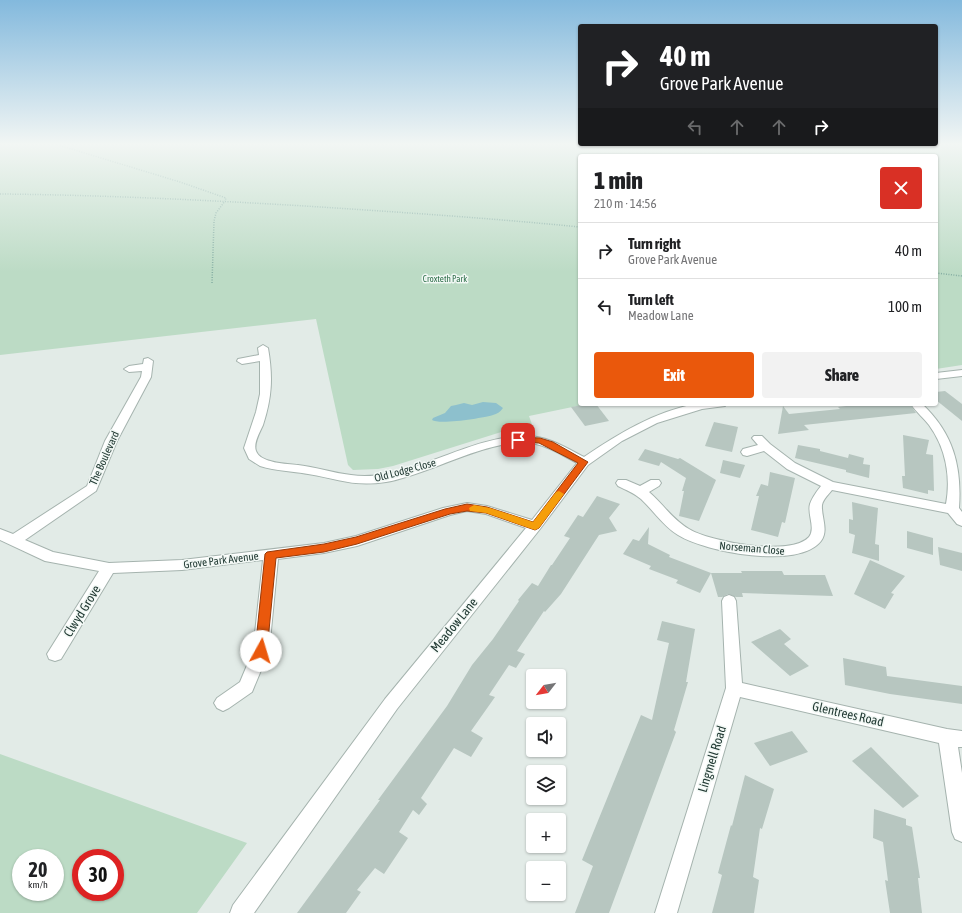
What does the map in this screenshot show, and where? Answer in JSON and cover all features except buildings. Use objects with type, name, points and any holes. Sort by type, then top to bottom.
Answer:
[{"type":"street","name":"Old Lodge Close","points":[[242,361],[264,353],[267,366],[266,390],[261,414],[251,442],[250,450],[253,456],[270,465],[308,470],[354,480],[368,480],[404,473],[509,440],[526,439],[550,444],[584,462]]},
{"type":"street","name":"The Boulevard","points":[[14,540],[92,488],[111,441],[146,377],[147,364],[129,369]]},
{"type":"street","points":[[938,376],[962,373]]},
{"type":"street","name":"Meadow Lane","points":[[241,913],[391,704],[535,526],[584,462],[618,439],[653,421],[701,406]]},
{"type":"street","points":[[918,406],[936,422],[960,452],[961,484],[956,502],[952,509]]},
{"type":"street","points":[[747,452],[762,442],[791,466],[829,485],[952,509],[962,521]]},
{"type":"street","name":"Norseman Close","points":[[622,483],[639,492],[673,525],[684,533],[699,540],[728,548],[783,551],[797,550],[809,545],[816,538],[816,504],[829,485]]},
{"type":"street","points":[[639,492],[655,483]]},
{"type":"street","name":"Grove Park Avenue","points":[[0,534],[50,557],[109,568],[182,565],[324,548],[357,541],[448,511],[467,507],[487,510],[535,526]]},
{"type":"street","points":[[223,703],[246,687],[261,651],[271,554]]},
{"type":"street","name":"Clwyd Grove","points":[[55,654],[109,568]]},
{"type":"street","name":"Lingmell Road","points":[[666,913],[734,688],[729,601]]},
{"type":"street","name":"Glentrees Road","points":[[734,688],[954,738]]},
{"type":"street","points":[[954,738],[962,832]]},
{"type":"path","points":[[194,187],[223,196],[226,198],[225,201]]},
{"type":"path","points":[[0,194],[225,201],[416,213],[578,227]]},
{"type":"path","points":[[212,283],[214,220],[216,213],[225,201]]},
{"type":"path","points":[[938,273],[962,276]]},
{"type":"green space","name":"Croxteth Park","points":[[0,187],[578,187],[578,406],[529,416],[534,430],[511,429],[393,466],[378,469],[353,470],[348,465],[316,319],[0,355]]},
{"type":"green space","name":"Croxteth Park","points":[[938,187],[962,187],[962,365],[938,369]]},
{"type":"green space","points":[[0,754],[247,843],[197,913],[0,913]]},
{"type":"water","points":[[483,402],[496,403],[503,408],[496,414],[481,418],[443,422],[432,420],[433,418],[445,413],[451,406],[464,403],[472,405]]},
{"type":"slow traffic","points":[[474,508],[487,510],[535,526],[559,494]]},
{"type":"route","points":[[261,651],[271,554],[324,548],[357,541],[448,511],[467,507],[487,510],[535,526],[584,462],[550,444],[526,439],[518,440]]}]
